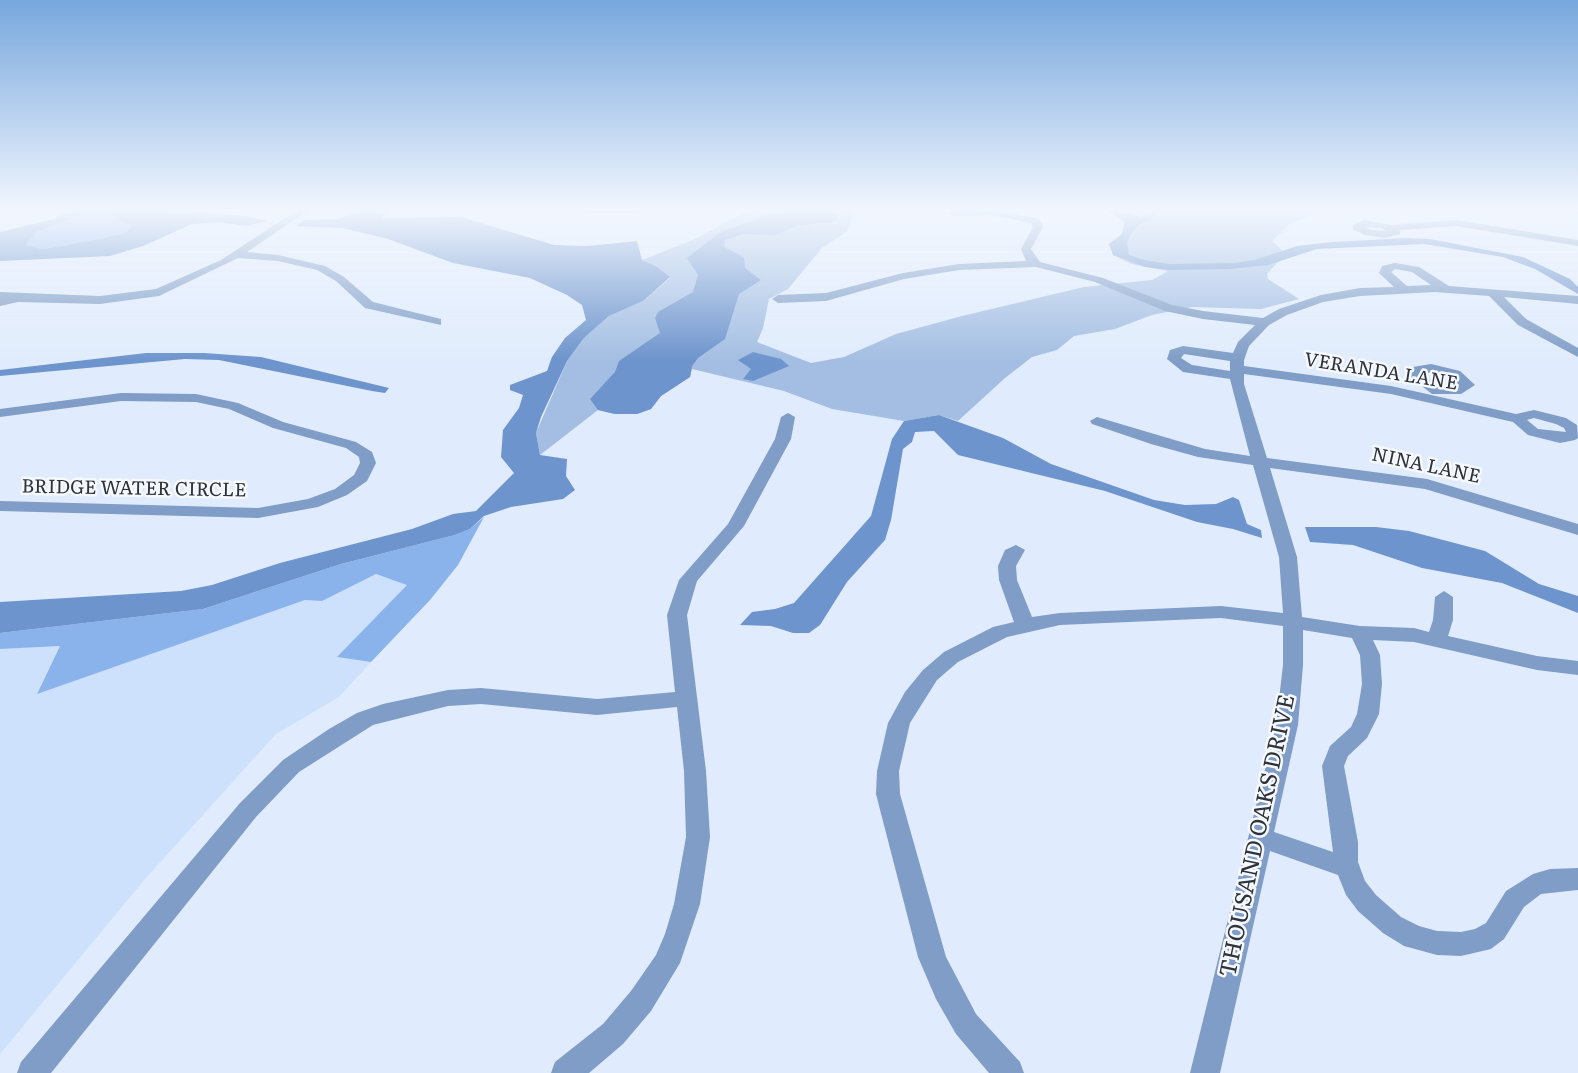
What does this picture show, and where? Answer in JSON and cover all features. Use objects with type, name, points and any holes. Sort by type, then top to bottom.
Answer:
[{"type":"street","points":[[0,296],[100,300],[149,294],[203,274],[227,260]]},
{"type":"street","points":[[287,260],[321,268],[340,279],[369,305],[437,322]]},
{"type":"street","points":[[1032,260],[1036,264]]},
{"type":"street","points":[[778,299],[826,297],[903,276],[959,267],[1036,264],[1099,281],[1170,308],[1203,315],[1265,322]]},
{"type":"street","points":[[1404,289],[1385,274],[1386,268],[1395,266],[1415,269],[1446,289]]},
{"type":"street","points":[[1237,368],[1242,345],[1265,322],[1283,312],[1321,299],[1404,289],[1446,289],[1578,300]]},
{"type":"street","points":[[1491,291],[1522,322],[1578,353]]},
{"type":"street","points":[[0,302],[18,298]]},
{"type":"street","name":"VERANDA LANE","points":[[1237,368],[1437,395],[1519,419]]},
{"type":"street","name":"THOUSAND OAKS DRIVE","points":[[1205,1073],[1287,724],[1293,665],[1288,557],[1237,368]]},
{"type":"street","name":"BRIDGE WATER CIRCLE","points":[[0,413],[121,397],[196,398],[233,406],[278,425],[351,445],[366,455],[368,463],[361,478],[341,492],[312,503],[258,513],[0,506]]},
{"type":"street","points":[[566,1073],[613,1034],[641,1000],[666,963],[687,904],[698,837],[695,771],[677,615],[688,580],[735,526],[783,439],[788,417]]},
{"type":"street","name":"NINA LANE","points":[[1097,421],[1177,448],[1261,463],[1303,466],[1427,484],[1578,530]]},
{"type":"street","points":[[1017,550],[1011,554],[1007,566],[1008,580],[1025,625]]},
{"type":"street","points":[[1437,639],[1443,620],[1444,597]]},
{"type":"street","points":[[1009,1073],[966,1024],[946,990],[932,957],[888,794],[888,771],[899,723],[913,698],[930,675],[974,643],[1025,625],[1060,619],[1221,612],[1244,613],[1360,633],[1437,639],[1537,663],[1578,668]]},
{"type":"street","points":[[1360,633],[1370,654],[1372,684],[1368,714],[1359,732],[1338,752],[1333,766],[1346,842],[1347,869],[1355,887],[1367,903],[1392,925],[1413,937],[1437,943],[1461,944],[1481,940],[1495,931],[1515,899],[1533,886],[1550,880],[1578,879]]},
{"type":"street","points":[[32,1073],[248,810],[291,766],[337,735],[365,719],[391,710],[448,698],[481,696],[597,707],[687,698]]},
{"type":"street","points":[[1260,837],[1347,869]]},
{"type":"shaded area","points":[[445,260],[642,260],[656,266],[670,277],[643,301],[609,316],[584,338],[567,361],[541,417],[536,433],[540,455],[567,459],[566,476],[575,490],[563,499],[511,507],[484,516],[470,529],[455,535],[341,564],[203,609],[0,633],[0,602],[181,591],[212,585],[280,563],[412,529],[453,514],[476,511],[514,473],[501,457],[503,430],[519,408],[523,395],[510,390],[510,385],[547,371],[552,357],[565,338],[586,320],[582,305],[530,278]]},
{"type":"shaded area","points":[[642,260],[812,260],[788,289],[769,299],[757,342],[811,363],[844,357],[896,334],[962,316],[1084,287],[1152,280],[1168,271],[1123,260],[1279,260],[1267,274],[1268,279],[1299,299],[1261,309],[1192,307],[1152,315],[1115,329],[1074,336],[1057,350],[1032,357],[958,421],[939,415],[904,421],[832,409],[784,391],[692,369],[690,377],[661,396],[651,409],[637,414],[615,414],[598,410],[540,455],[536,433],[567,361],[584,338],[609,316],[643,301],[670,278],[656,266]]},
{"type":"shaded area","points":[[688,260],[744,260],[745,268],[761,280],[739,294],[725,339],[698,358],[692,366],[690,377],[661,396],[651,409],[637,414],[615,414],[598,410],[590,399],[615,372],[619,361],[660,333],[655,318],[658,312],[693,292],[698,275]]},
{"type":"shaded area","points":[[1127,260],[1169,264],[1283,260],[1268,265],[1229,269],[1170,270],[1145,267]]},
{"type":"shaded area","points":[[1511,260],[1530,260],[1570,279],[1578,287],[1578,294],[1535,269]]},
{"type":"shaded area","points":[[753,352],[781,359],[789,366],[753,381],[743,379],[751,369],[738,360]]},
{"type":"shaded area","points":[[146,353],[261,357],[389,388],[385,393],[372,391],[219,360],[185,359],[0,376],[0,370]]},
{"type":"shaded area","points":[[939,415],[1003,438],[1051,464],[1154,500],[1185,505],[1216,504],[1233,497],[1239,500],[1247,524],[1261,530],[1262,538],[1197,522],[1105,491],[958,455],[934,431],[915,432],[912,442],[903,449],[885,540],[847,582],[820,625],[809,633],[793,633],[771,626],[740,625],[752,612],[794,603],[871,516],[892,439],[904,421]]},
{"type":"shaded area","points":[[484,517],[458,565],[430,600],[371,662],[337,657],[407,585],[376,574],[322,601],[305,600],[37,694],[60,646],[0,649],[0,633],[203,609],[341,564],[455,535],[470,529]]},
{"type":"shaded area","points":[[1305,527],[1376,527],[1409,531],[1485,551],[1539,584],[1578,596],[1578,613],[1502,583],[1422,568],[1353,545],[1310,542]]},
{"type":"shaded area","points":[[376,574],[408,584],[338,657],[371,662],[339,697],[276,734],[145,879],[0,1054],[0,649],[60,646],[37,693],[305,600],[322,601]]}]
